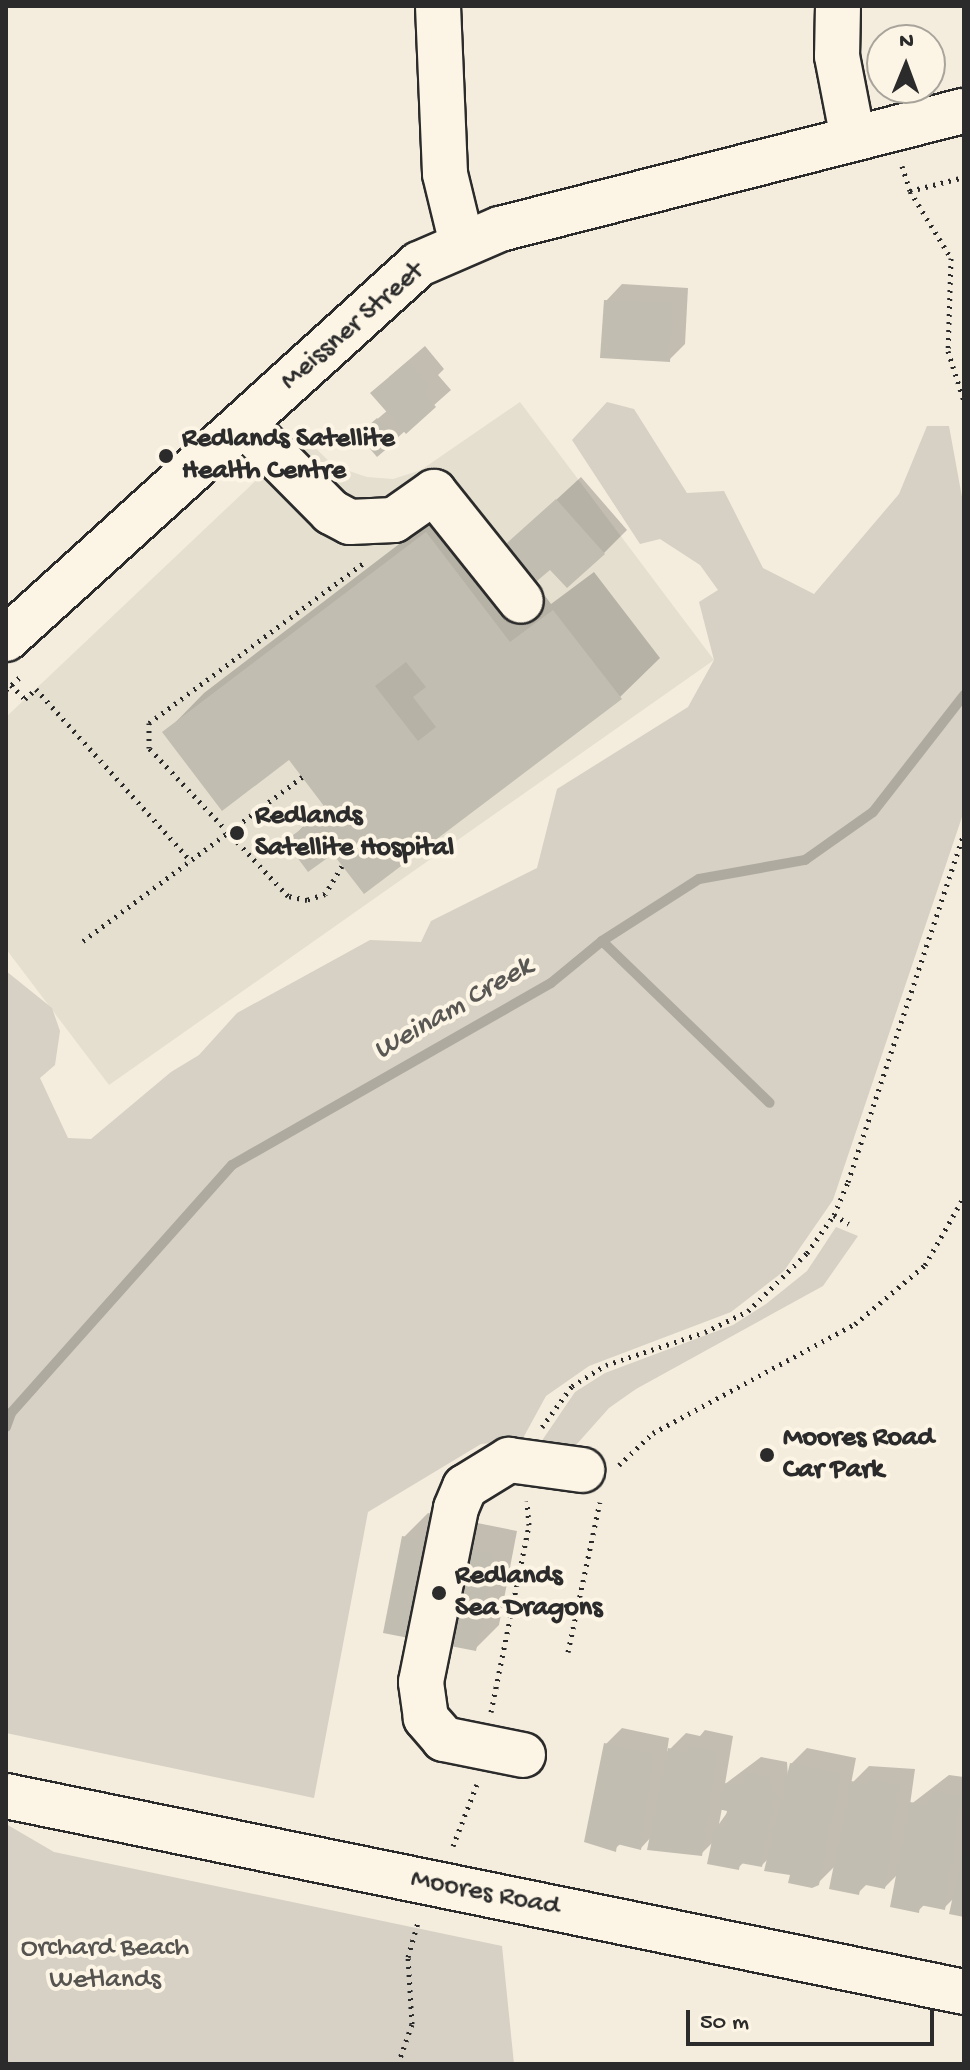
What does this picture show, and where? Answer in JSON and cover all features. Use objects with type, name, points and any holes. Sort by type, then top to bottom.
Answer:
[{"type":"street","points":[[438,6],[445,174],[462,244]]},
{"type":"street","points":[[838,6],[837,56],[853,138]]},
{"type":"street","name":"Meissner Street","points":[[20,652],[244,424],[419,264],[462,244],[555,214],[964,111]]},
{"type":"street","points":[[244,424],[331,512],[350,522],[394,520],[434,492],[521,601]]},
{"type":"street","points":[[504,1751],[444,1739],[432,1729],[421,1682],[459,1498],[494,1465],[526,1459],[599,1478]]},
{"type":"street","name":"Moores Road","points":[[6,1796],[964,1992]]},
{"type":"path","points":[[892,164],[901,164],[910,191],[951,258],[948,351],[964,401]]},
{"type":"path","points":[[910,191],[964,177]]},
{"type":"path","points":[[342,866],[325,894],[307,900],[288,896],[149,748],[149,723],[367,560],[371,522]]},
{"type":"path","points":[[20,652],[9,688],[25,699],[36,689],[191,861]]},
{"type":"path","points":[[83,941],[302,777]]},
{"type":"path","points":[[453,1846],[504,1751],[529,1525],[526,1459],[547,1415],[572,1386],[606,1365],[705,1332],[748,1311],[774,1291],[834,1215],[964,834]]},
{"type":"path","points":[[568,1652],[599,1478],[653,1433],[855,1324],[925,1265],[964,1197]]},
{"type":"path","points":[[834,1215],[849,1224]]},
{"type":"path","points":[[398,2064],[412,2024],[408,1957],[418,1921]]},
{"type":"shaded area","name":"Redlands Satellite Hospital","points":[[520,402],[714,660],[109,1085],[6,949],[6,717],[303,436],[334,466],[367,477],[393,479],[421,470]]},
{"type":"green space","points":[[607,402],[634,409],[687,493],[724,491],[763,568],[814,594],[899,494],[927,426],[949,426],[964,508],[964,811],[833,1200],[784,1271],[731,1312],[589,1366],[546,1396],[522,1440],[481,1444],[368,1512],[314,1798],[6,1733],[6,971],[52,1008],[60,1031],[55,1065],[40,1078],[68,1138],[91,1139],[171,1072],[199,1055],[237,1013],[370,940],[421,942],[431,921],[537,868],[557,789],[688,707],[714,660],[699,602],[718,590],[700,565],[660,539],[640,544],[572,440]]},
{"type":"green space","points":[[836,1227],[858,1236],[823,1286],[636,1389],[609,1408],[576,1445],[541,1442],[575,1392],[605,1373],[733,1325],[766,1304],[807,1271]]},
{"type":"green space","name":"Orchard Beach Wetlands","points":[[6,1824],[54,1852],[502,1946],[514,2064],[6,2064]]},
{"type":"building","points":[[604,300],[673,303],[670,362],[600,358]]},
{"type":"building","points":[[408,361],[430,386],[424,392],[436,407],[406,434],[370,393]]},
{"type":"building","points":[[377,418],[397,440],[377,457],[358,435]]},
{"type":"building","points":[[556,499],[605,554],[567,588],[550,570],[531,586],[499,550]]},
{"type":"building","points":[[426,532],[510,642],[553,610],[622,699],[364,894],[333,854],[308,872],[285,841],[327,810],[289,760],[222,811],[162,732]],"holes":[[[406,662],[426,687],[413,697],[436,727],[418,741],[375,686]]]},
{"type":"building","name":"Redlands Sea Dragons","points":[[402,1536],[495,1554],[476,1651],[383,1633]]},
{"type":"building","points":[[604,1743],[654,1754],[641,1850],[617,1844],[616,1852],[584,1842]]},
{"type":"building","points":[[687,1745],[718,1752],[702,1856],[647,1850],[668,1748],[686,1752]]},
{"type":"building","points":[[790,1763],[842,1773],[819,1885],[812,1888],[788,1883],[790,1875],[764,1871]]},
{"type":"building","points":[[744,1772],[772,1778],[770,1792],[777,1794],[762,1867],[740,1863],[739,1870],[707,1864],[715,1826],[724,1828],[727,1811],[718,1809],[724,1783],[741,1786]]},
{"type":"building","points":[[870,1779],[900,1785],[885,1889],[861,1884],[859,1895],[829,1889],[851,1781],[869,1785]]},
{"type":"building","points":[[932,1790],[962,1796],[945,1910],[920,1905],[919,1913],[890,1907],[910,1802],[928,1805]]},
{"type":"building","points":[[964,1850],[964,1917],[949,1914]]},
{"type":"waterway","name":"Weinam Creek","points":[[6,1427],[11,1413],[232,1165],[551,983],[602,941],[699,879],[805,860],[873,812],[964,695]]},
{"type":"waterway","points":[[602,941],[770,1103]]},
{"type":"place","name":"Redlands Satellite Health Centre","points":[[166,456]]},
{"type":"place","name":"Redlands Satellite Hospital","points":[[237,833]]},
{"type":"place","name":"Moores Road Car Park","points":[[767,1455]]},
{"type":"place","name":"Redlands Sea Dragons","points":[[439,1593]]}]
